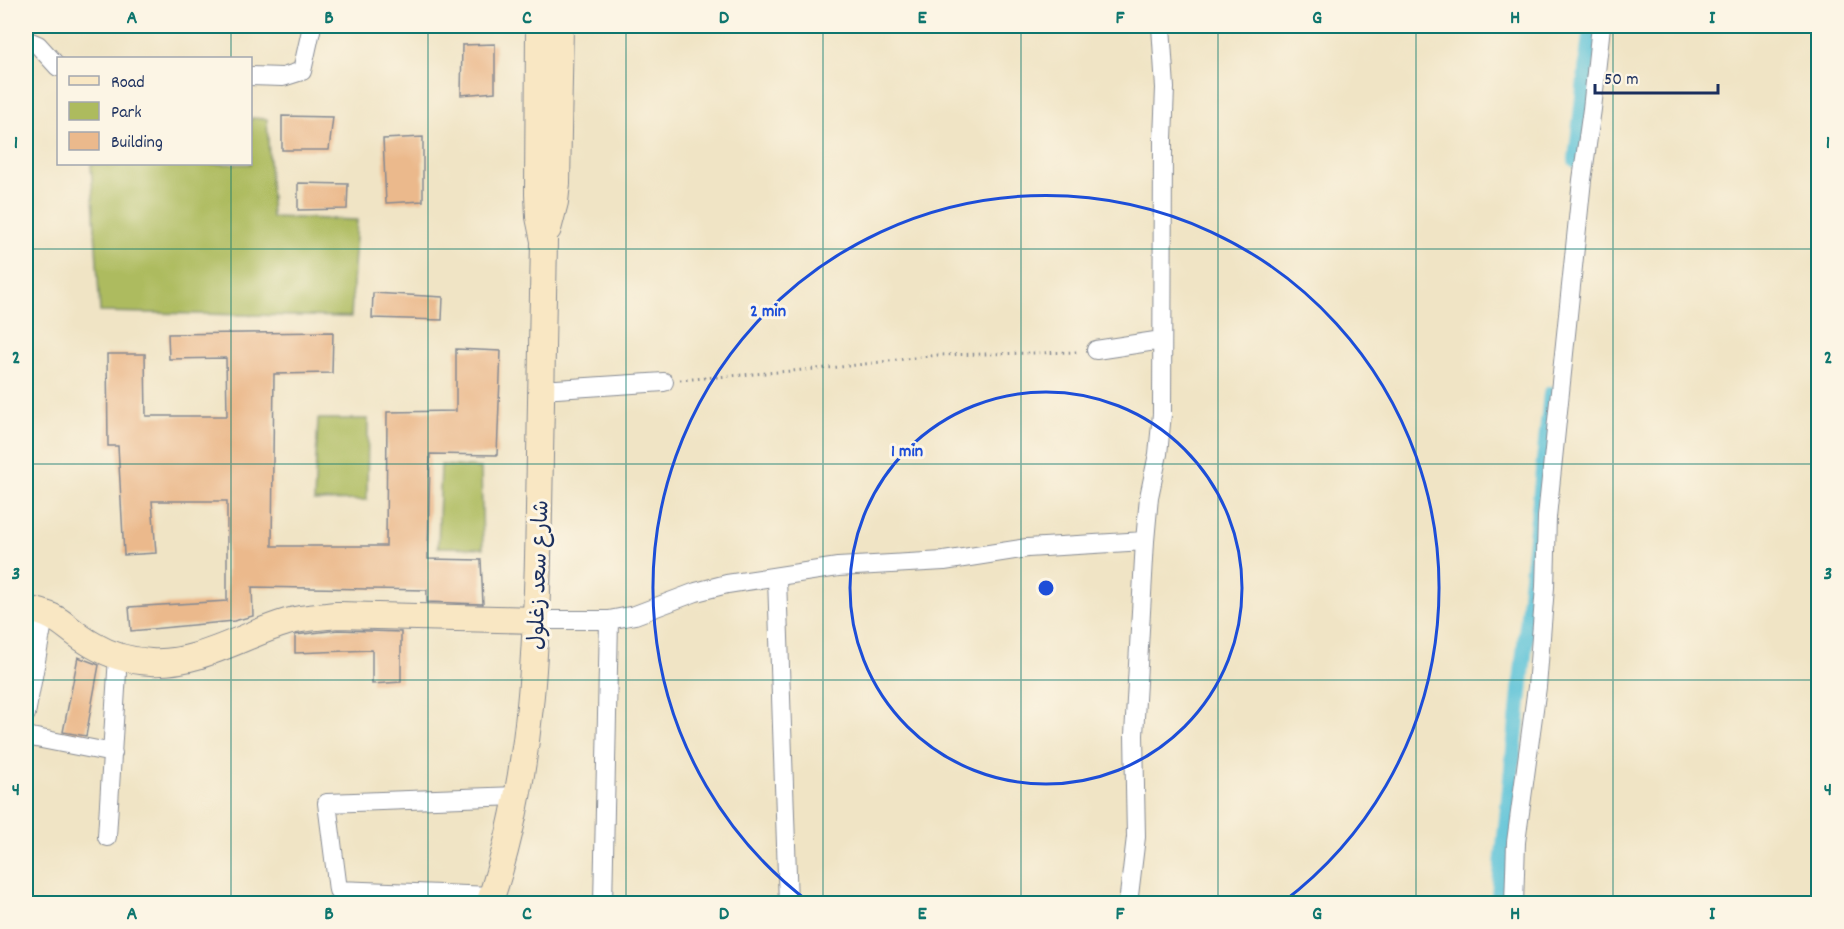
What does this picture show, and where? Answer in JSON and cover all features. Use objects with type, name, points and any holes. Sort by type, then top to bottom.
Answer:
[{"type":"main road","name":"شارع سعد زغلول","points":[[492,901],[518,796],[526,748],[536,620],[544,241],[539,217],[538,194],[540,26]]},
{"type":"main road","name":"شارع سعد زغلول","points":[[544,241],[552,217],[557,183],[560,26]]},
{"type":"main road","points":[[35,611],[61,621],[92,645],[118,656],[150,662],[173,662],[287,622],[337,615],[536,620]]},
{"type":"street","points":[[252,76],[283,77],[302,71],[312,26]]},
{"type":"street","points":[[1514,903],[1516,842],[1537,687],[1545,587],[1547,517],[1582,180],[1597,74],[1601,26]]},
{"type":"street","points":[[1128,903],[1136,837],[1134,735],[1144,540],[1160,438],[1163,139],[1167,27]]},
{"type":"street","points":[[26,40],[38,45],[57,66]]},
{"type":"street","points":[[1096,350],[1162,340]]},
{"type":"street","points":[[541,390],[664,382]]},
{"type":"street","points":[[536,620],[609,620],[635,615],[696,592],[727,584],[838,567],[944,561],[1027,548],[1144,540]]},
{"type":"street","points":[[777,578],[788,903]]},
{"type":"street","points":[[26,714],[35,611]]},
{"type":"street","points":[[603,903],[609,620]]},
{"type":"street","points":[[107,837],[118,656]]},
{"type":"street","points":[[26,736],[112,753]]},
{"type":"street","points":[[492,901],[338,890],[327,803],[518,796]]},
{"type":"path","points":[[664,382],[829,368],[938,355],[1070,354],[1096,350]]},
{"type":"green space","points":[[252,118],[267,119],[272,217],[357,220],[351,317],[100,312],[91,165],[252,165]]},
{"type":"green space","points":[[318,419],[368,419],[367,500],[314,501]]},
{"type":"green space","points":[[441,465],[481,468],[483,548],[438,547]]},
{"type":"building","points":[[495,44],[495,92],[461,95],[462,45]]},
{"type":"building","points":[[282,116],[333,117],[329,150],[282,150]]},
{"type":"building","points":[[423,137],[423,201],[386,203],[383,139]]},
{"type":"building","points":[[298,183],[348,184],[347,209],[298,210]]},
{"type":"building","points":[[373,293],[443,297],[442,320],[372,318]]},
{"type":"building","points":[[333,332],[332,373],[274,374],[272,546],[386,546],[387,412],[456,411],[456,349],[501,351],[497,455],[430,454],[428,559],[481,560],[483,604],[427,602],[427,590],[252,587],[253,616],[234,621],[131,631],[129,607],[227,601],[227,501],[152,501],[156,553],[124,555],[118,446],[108,446],[107,354],[145,354],[146,416],[227,416],[226,358],[169,359],[168,334]]},
{"type":"building","points":[[338,630],[401,632],[401,682],[372,684],[372,650],[295,653],[295,635]]},
{"type":"building","points":[[78,657],[99,665],[86,736],[63,732]]},
{"type":"waterway","points":[[1576,160],[1591,26]]},
{"type":"waterway","points":[[1498,904],[1551,394]]}]
